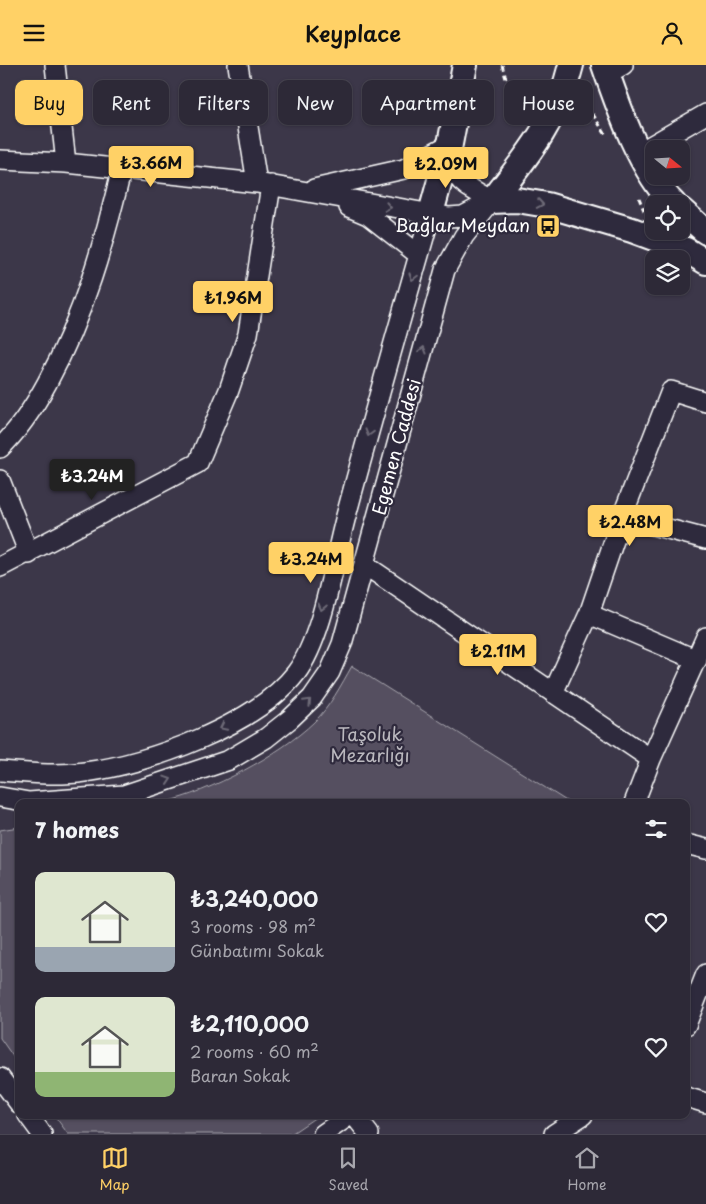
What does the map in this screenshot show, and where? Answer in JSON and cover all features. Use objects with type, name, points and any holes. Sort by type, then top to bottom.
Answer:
[{"type":"main road","name":"Egemen Caddesi","points":[[431,213],[450,144],[465,65]]},
{"type":"main road","name":"Egemen Caddesi","points":[[492,201],[531,152],[552,116],[563,93],[571,65]]},
{"type":"main road","points":[[612,68],[622,116],[660,191],[664,195]]},
{"type":"main road","points":[[492,201],[517,200],[556,208],[632,229],[686,250],[706,262]]},
{"type":"main road","points":[[690,218],[706,232]]},
{"type":"street","points":[[55,65],[66,163]]},
{"type":"street","points":[[0,567],[29,554],[198,463],[230,390],[248,334],[264,184],[238,65]]},
{"type":"street","points":[[640,152],[706,114]]},
{"type":"street","points":[[306,191],[404,169],[450,144],[453,171],[462,183],[492,201]]},
{"type":"street","points":[[0,160],[122,168],[264,184],[449,217],[463,216],[492,201]]},
{"type":"street","points":[[0,448],[16,431],[34,405],[69,340],[94,275],[122,168]]},
{"type":"street","points":[[306,191],[368,215],[419,255]]},
{"type":"street","name":"Egemen Caddesi","points":[[69,799],[124,795],[229,761],[266,738],[312,698],[330,672],[342,644],[445,270],[464,236],[492,201]]},
{"type":"street","name":"Egemen Caddesi","points":[[0,771],[27,773],[84,772],[122,765],[155,755],[198,739],[265,704],[297,671],[310,645],[320,615],[345,517],[431,213]]},
{"type":"street","points":[[554,693],[589,614],[622,517],[671,391],[706,402]]},
{"type":"street","points":[[0,480],[29,554]]},
{"type":"street","points":[[622,517],[706,539]]},
{"type":"street","points":[[365,565],[650,759]]},
{"type":"street","points":[[589,614],[697,660]]},
{"type":"street","points":[[635,799],[650,759],[706,637]]},
{"type":"street","name":"Egemen Caddesi","points":[[0,797],[15,800]]},
{"type":"street","points":[[0,807],[15,805]]},
{"type":"street","points":[[690,846],[706,849]]},
{"type":"street","points":[[690,1015],[706,974]]},
{"type":"street","points":[[0,1078],[15,1098]]},
{"type":"street","points":[[690,1098],[706,1103]]},
{"type":"street","points":[[31,1119],[42,1134]]},
{"type":"street","points":[[323,1134],[346,1119]]},
{"type":"street","points":[[356,1119],[369,1134]]},
{"type":"street","points":[[554,1134],[578,1119]]},
{"type":"path","points":[[502,65],[506,80]]},
{"type":"green space","name":"Taşoluk Mezarlığı","points":[[352,666],[563,799],[175,799],[202,790],[244,771],[283,747],[320,716]]},
{"type":"green space","points":[[15,828],[15,1059],[0,1038],[0,830]]},
{"type":"green space","points":[[57,1119],[313,1119],[291,1134],[68,1134]]},
{"type":"place","name":"Bağlar Meydan","points":[[548,226]]}]
